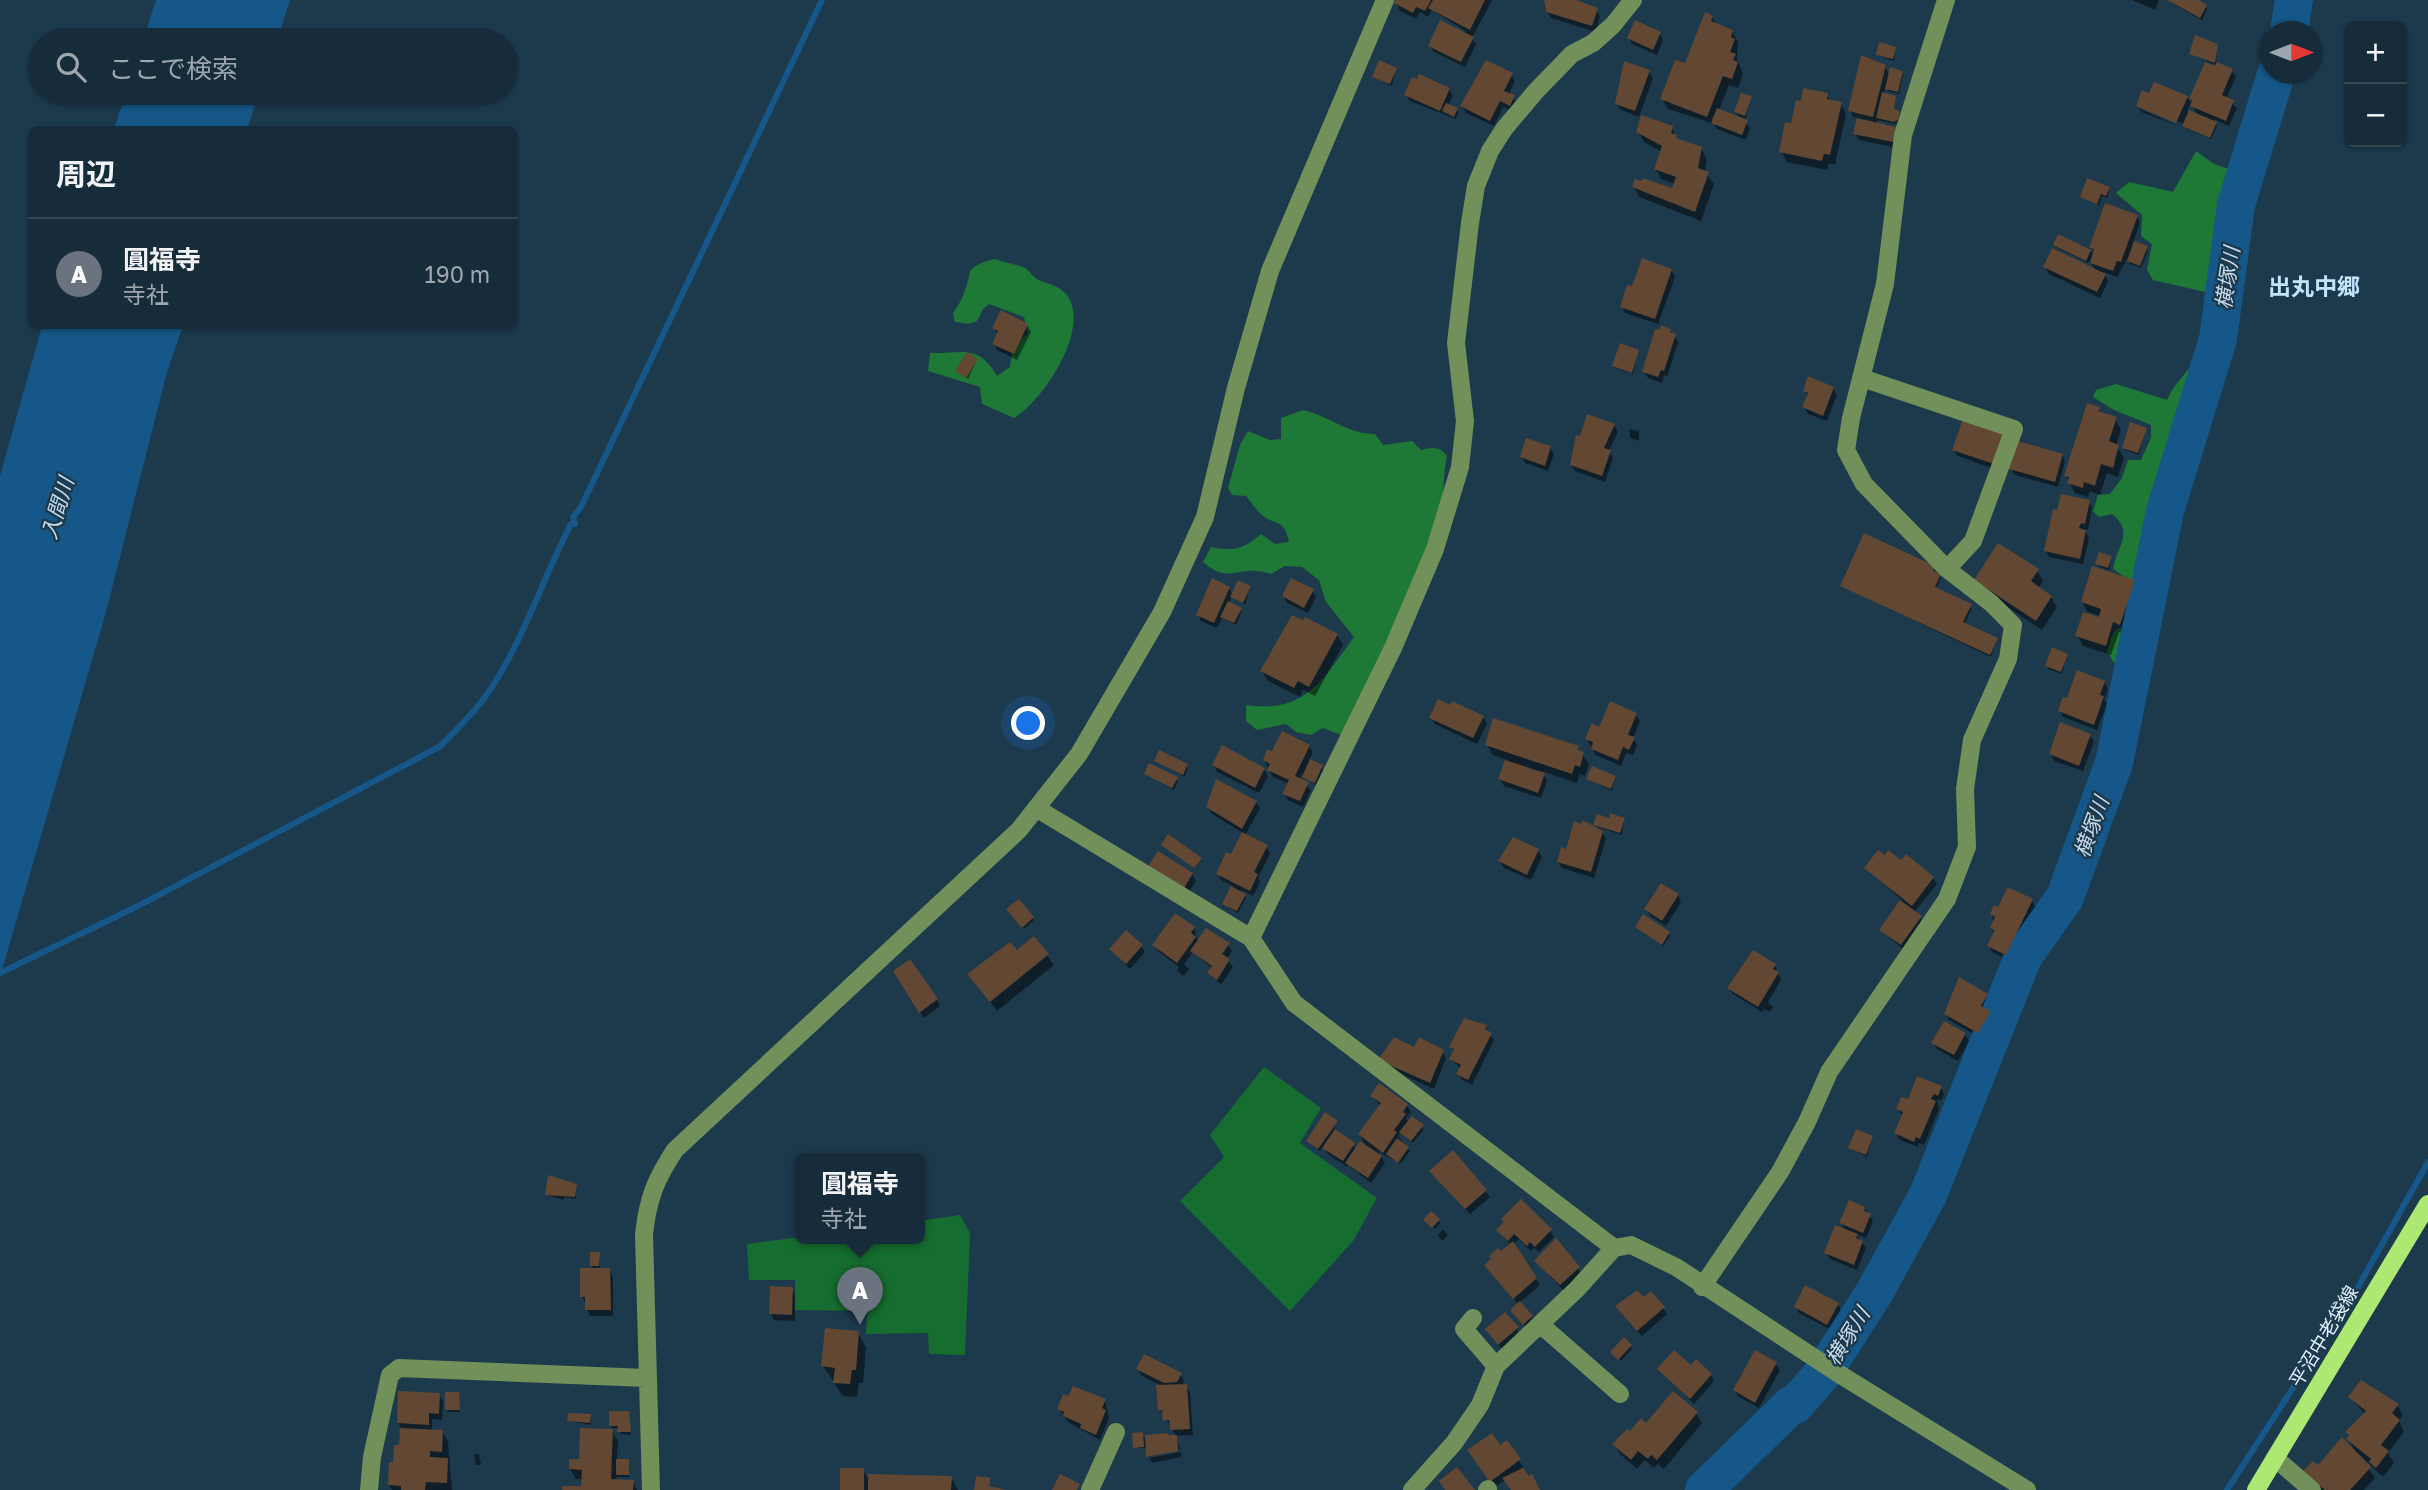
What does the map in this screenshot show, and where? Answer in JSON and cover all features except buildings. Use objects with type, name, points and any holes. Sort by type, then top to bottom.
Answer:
[{"type":"main road","name":"平沼中老袋線","points":[[2256,1490],[2428,1204]]},
{"type":"street","points":[[651,1490],[644,1234],[646,1212],[660,1173],[675,1150],[1019,830],[1079,754],[1162,612],[1205,517],[1236,388],[1270,271],[1385,0]]},
{"type":"street","points":[[1251,939],[1393,648],[1435,549],[1456,479],[1465,421],[1455,343],[1476,186],[1490,151],[1504,129],[1536,91],[1573,54],[1593,43],[1613,25],[1633,0]]},
{"type":"street","points":[[1702,1287],[1780,1172],[1807,1122],[1829,1072],[1947,899],[1967,847],[1965,789],[1972,740],[2008,659],[2013,625],[1991,603],[1947,569],[1864,484],[1846,450],[1885,284],[1903,135],[1946,0]]},
{"type":"street","points":[[1862,378],[2014,429],[1973,541],[1947,569]]},
{"type":"street","points":[[1036,808],[1251,939],[1294,1003],[1614,1248]]},
{"type":"street","points":[[1412,1490],[1432,1483],[1480,1405],[1496,1366],[1541,1325],[1614,1248],[1631,1245],[1645,1250],[2027,1490]]},
{"type":"street","points":[[1472,1318],[1464,1329],[1496,1366]]},
{"type":"street","points":[[1541,1325],[1620,1394]]},
{"type":"street","points":[[369,1490],[372,1457],[390,1375],[399,1368],[647,1378]]},
{"type":"street","points":[[1090,1490],[1116,1432]]},
{"type":"street","points":[[2275,1458],[2312,1490]]},
{"type":"green space","points":[[2196,151],[2214,164],[2232,170],[2246,189],[2235,248],[2219,267],[2210,346],[2161,488],[2156,510],[2163,545],[2163,568],[2155,591],[2144,653],[2141,662],[2126,671],[2114,663],[2107,651],[2113,633],[2124,625],[2137,585],[2113,569],[2123,540],[2119,521],[2112,514],[2099,517],[2093,511],[2098,495],[2110,494],[2122,478],[2128,460],[2141,460],[2151,438],[2151,425],[2114,410],[2093,397],[2096,390],[2116,384],[2167,400],[2198,351],[2205,292],[2153,280],[2147,270],[2152,244],[2141,236],[2142,215],[2116,193],[2129,182],[2173,192]]},
{"type":"green space","points":[[994,259],[1025,268],[1037,279],[1059,288],[1066,294],[1073,308],[1069,343],[1061,362],[1038,396],[1014,418],[982,404],[980,387],[928,371],[930,353],[976,354],[997,376],[1010,367],[1013,345],[1028,334],[1024,317],[989,304],[977,321],[969,324],[955,322],[953,313],[963,296],[973,268]]},
{"type":"green space","points":[[1303,410],[1356,431],[1375,434],[1383,445],[1412,441],[1421,450],[1436,448],[1447,456],[1441,507],[1430,537],[1434,566],[1350,724],[1341,735],[1323,728],[1311,735],[1296,732],[1286,724],[1257,730],[1246,721],[1246,705],[1284,704],[1311,690],[1354,637],[1326,602],[1319,580],[1302,567],[1285,566],[1271,574],[1260,571],[1228,573],[1212,569],[1203,562],[1211,547],[1238,548],[1261,534],[1275,544],[1289,542],[1282,526],[1262,515],[1246,496],[1232,495],[1228,488],[1240,445],[1248,431],[1270,440],[1281,439],[1281,418]]},
{"type":"green space","points":[[1264,1067],[1321,1108],[1300,1143],[1377,1198],[1353,1241],[1290,1311],[1180,1201],[1224,1157],[1210,1135]]},
{"type":"green space","points":[[960,1215],[970,1233],[965,1355],[929,1354],[928,1333],[866,1334],[867,1311],[795,1310],[795,1280],[749,1280],[747,1244],[795,1238],[795,1244],[925,1244],[925,1220]]},
{"type":"water","points":[[156,0],[290,0],[281,28],[147,28]]},
{"type":"water","points":[[122,105],[255,105],[248,126],[115,126]]},
{"type":"water","name":"入間川","points":[[41,329],[182,329],[167,372],[106,612],[0,977],[0,476]]},
{"type":"waterway","points":[[0,973],[138,906],[439,747],[479,705],[513,650],[571,524],[575,524],[573,517],[581,507],[822,0]]},
{"type":"waterway","name":"横塚川","points":[[2291,21],[2294,0]]},
{"type":"waterway","name":"横塚川","points":[[1704,1490],[1791,1405],[1795,1405],[1823,1373],[1874,1293],[1928,1195],[2023,957],[2065,897],[2114,763],[2165,511],[2218,339],[2236,205],[2273,84]]},
{"type":"waterway","points":[[2227,1490],[2357,1289],[2428,1162]]},
{"type":"place","name":"圓福寺","points":[[860,1325]]},
{"type":"district","name":"出丸中郷","points":[[2314,286]]}]
